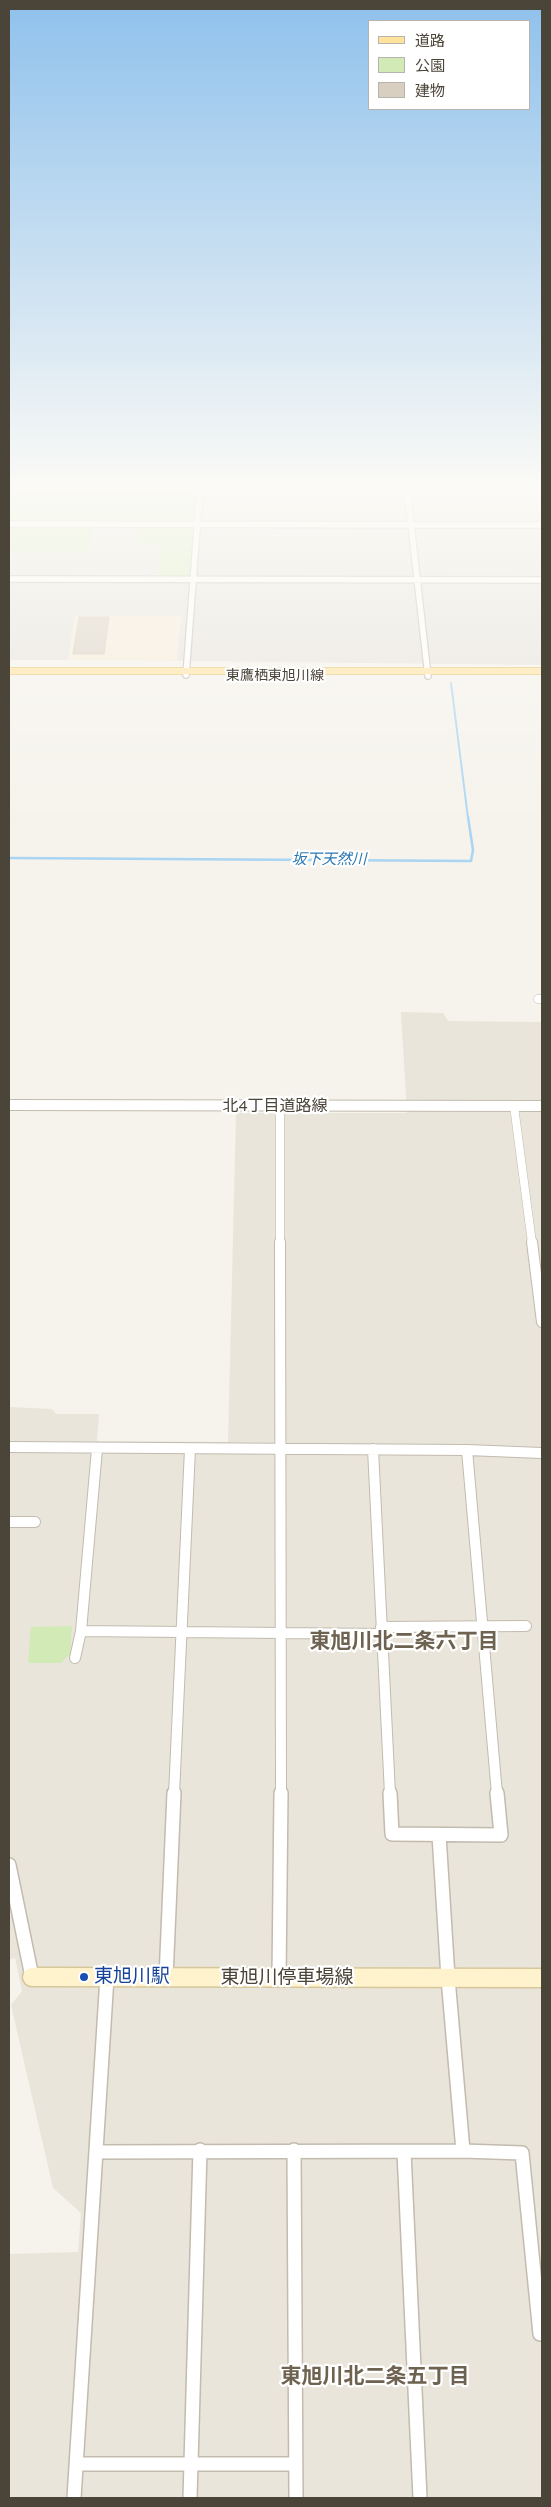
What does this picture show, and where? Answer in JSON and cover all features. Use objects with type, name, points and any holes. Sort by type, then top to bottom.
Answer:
[{"type":"main road","name":"東鷹栖東旭川線","points":[[9,670],[186,673]]},
{"type":"main road","name":"東鷹栖東旭川線","points":[[9,675],[542,671]]},
{"type":"main road","name":"東鷹栖東旭川線","points":[[428,673],[542,676]]},
{"type":"main road","name":"東旭川停車場線","points":[[32,1977],[542,1978]]},
{"type":"street","points":[[186,673],[191,606]]},
{"type":"street","points":[[421,606],[428,673]]},
{"type":"street","name":"北4丁目道路線","points":[[9,1105],[542,1106]]},
{"type":"street","points":[[279,1978],[282,1633],[280,1106]]},
{"type":"street","points":[[514,1106],[539,1267],[542,1322]]},
{"type":"street","points":[[9,1447],[467,1450],[542,1453]]},
{"type":"street","points":[[75,1658],[81,1631],[97,1449]]},
{"type":"street","points":[[166,1978],[190,1449]]},
{"type":"street","points":[[373,1449],[392,1834],[502,1835],[467,1450]]},
{"type":"street","points":[[9,1522],[35,1522]]},
{"type":"street","points":[[81,1631],[282,1633],[526,1626]]},
{"type":"street","points":[[439,1835],[448,1978],[463,2151]]},
{"type":"street","points":[[9,1865],[13,1907],[32,1977]]},
{"type":"street","points":[[74,2498],[107,1977]]},
{"type":"street","points":[[190,2498],[200,2150]]},
{"type":"street","points":[[96,2152],[294,2150],[522,2153],[540,2334]]},
{"type":"street","points":[[294,2150],[296,2498]]},
{"type":"street","points":[[404,2152],[420,2498]]},
{"type":"street","points":[[77,2464],[296,2464]]},
{"type":"shaded area","points":[[9,606],[542,606],[542,665],[177,661],[181,616],[75,616],[68,660],[9,660]]},
{"type":"shaded area","points":[[75,616],[181,616],[177,661],[68,660]]},
{"type":"shaded area","points":[[401,1012],[443,1013],[448,1021],[542,1022],[542,2498],[9,2498],[9,2254],[78,2252],[81,2213],[53,2188],[11,2005],[22,1991],[15,1958],[9,1960],[9,1407],[52,1409],[56,1414],[99,1414],[97,1441],[228,1442],[236,1113],[407,1113]]},
{"type":"green space","points":[[72,1626],[70,1654],[61,1663],[28,1663],[31,1627]]},
{"type":"building","points":[[79,617],[109,617],[104,654],[73,654]]},
{"type":"waterway","name":"坂下天然川","points":[[451,683],[468,818]]},
{"type":"waterway","name":"坂下天然川","points":[[9,858],[471,861],[473,850],[468,817]]},
{"type":"place","name":"東旭川駅","points":[[84,1977]]},
{"type":"district","name":"東旭川北二条六丁目","points":[[404,1642]]},
{"type":"district","name":"東旭川北二条五丁目","points":[[375,2377]]}]
